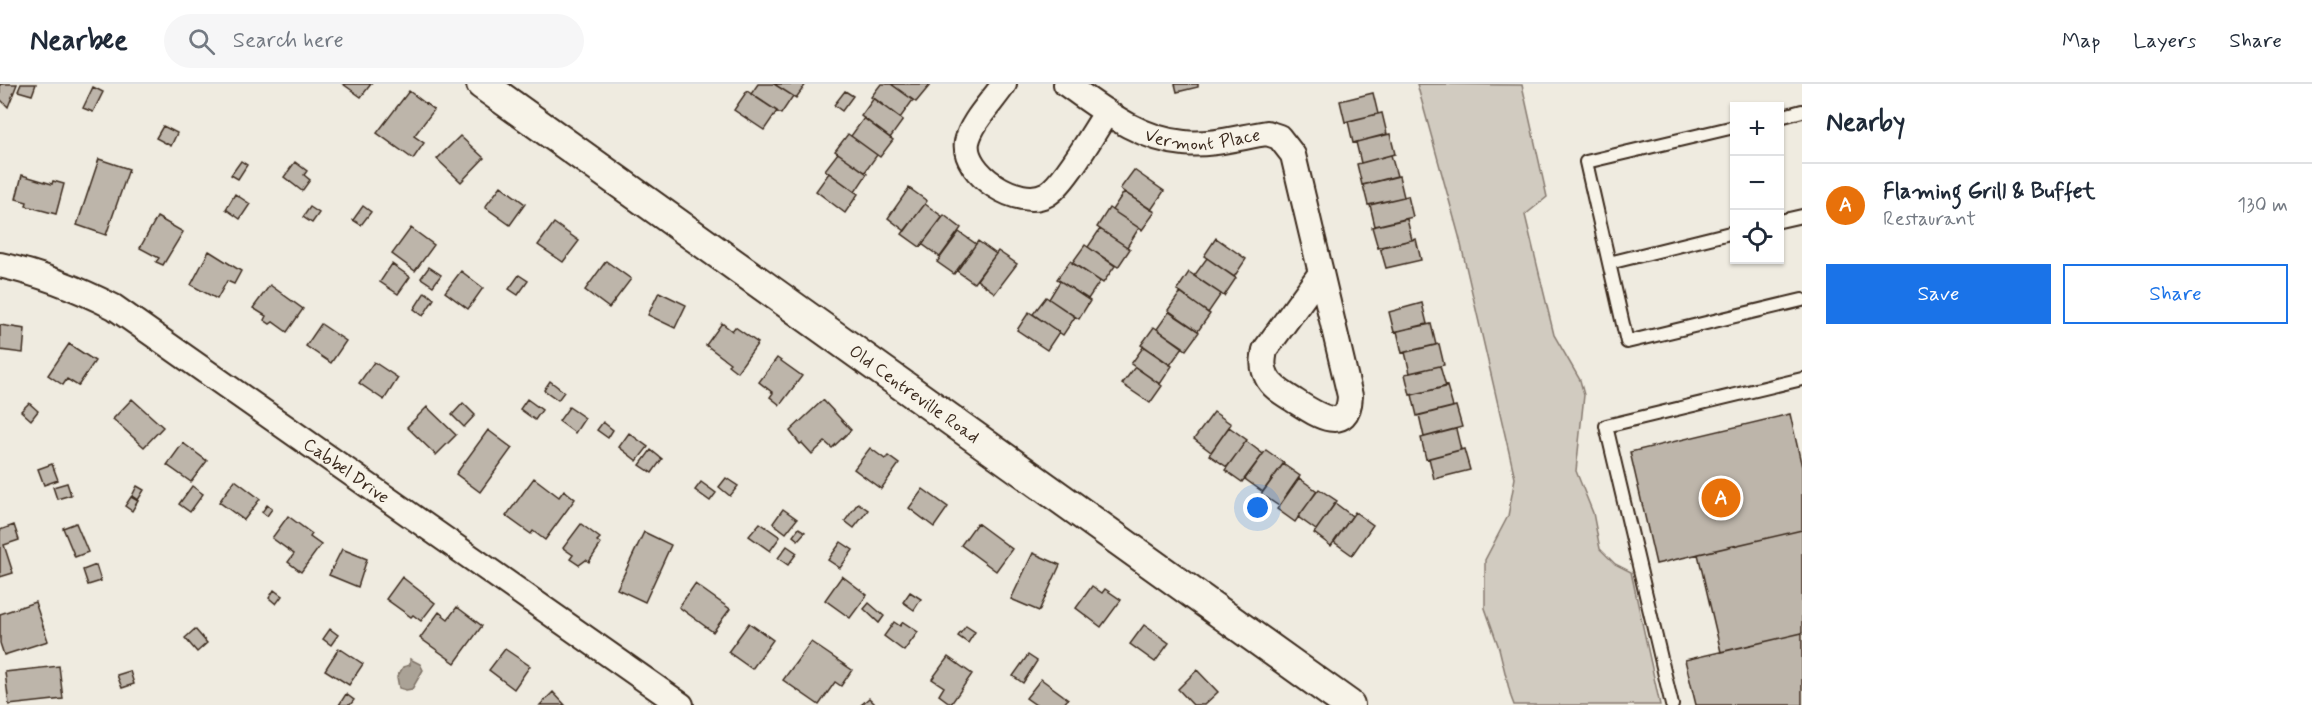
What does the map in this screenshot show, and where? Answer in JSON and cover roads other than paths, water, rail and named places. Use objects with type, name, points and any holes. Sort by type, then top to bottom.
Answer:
[{"type":"street","name":"Old Centreville Road","points":[[482,84],[1349,705]]},
{"type":"street","points":[[1004,84],[971,131],[966,151],[976,170],[1013,197],[1039,198],[1058,184],[1107,112]]},
{"type":"street","name":"Vermont Place","points":[[1066,84],[1140,133],[1177,142],[1206,143],[1267,133],[1279,137],[1293,155],[1321,273],[1350,396],[1349,406],[1344,415],[1335,420],[1322,419],[1275,388],[1268,380],[1263,365],[1265,350],[1321,273]]},
{"type":"street","name":"Cabbel Drive","points":[[0,265],[34,272],[75,287],[114,307],[681,705]]},
{"type":"lane","points":[[1784,116],[1802,111]]},
{"type":"lane","points":[[1730,128],[1586,162],[1627,342],[1802,300]]},
{"type":"lane","points":[[1784,220],[1802,216]]},
{"type":"lane","points":[[1609,263],[1730,233]]},
{"type":"lane","points":[[1672,705],[1606,426],[1802,379]]},
{"type":"place","name":"Flaming Grill & Buffet","points":[[1721,498]]}]
